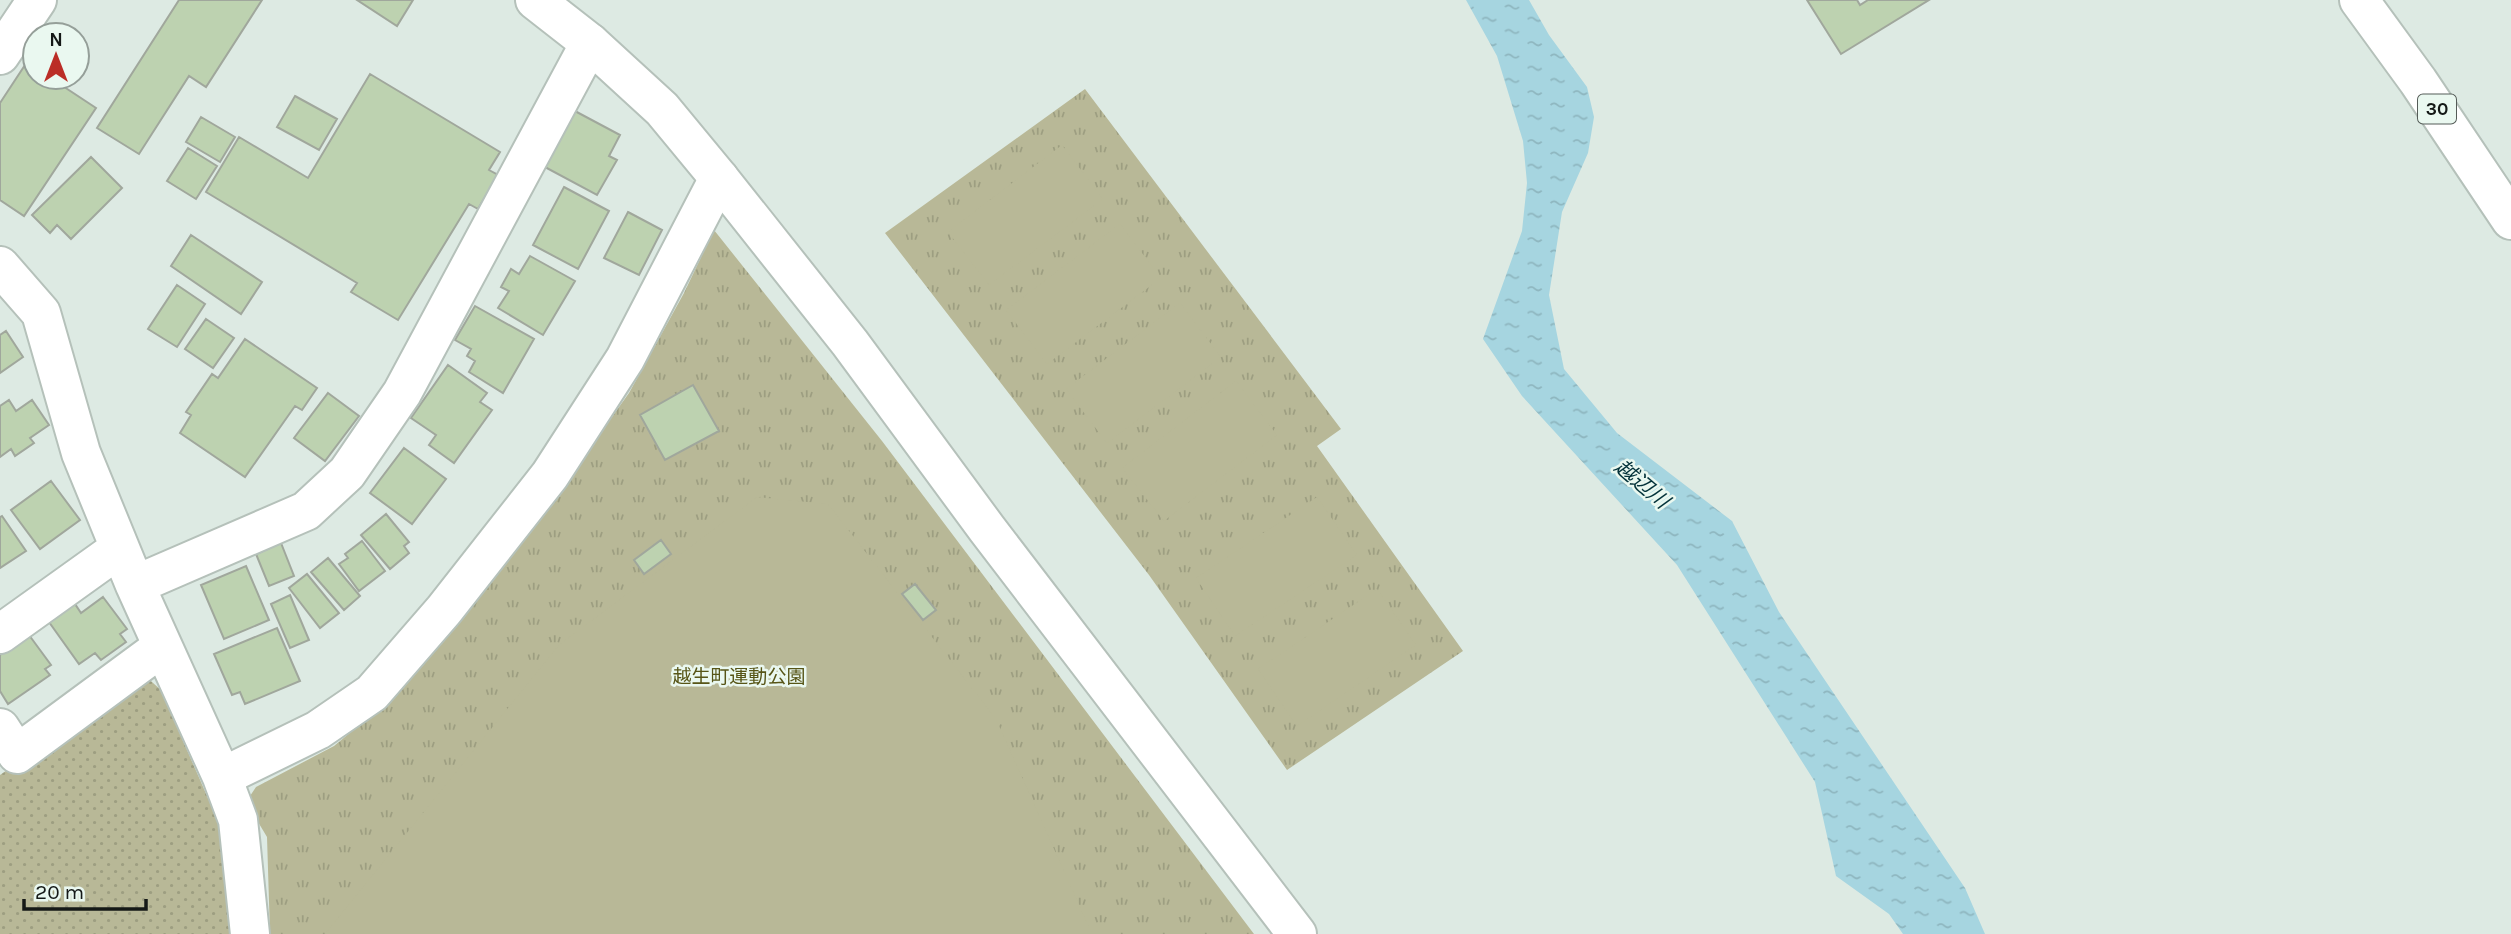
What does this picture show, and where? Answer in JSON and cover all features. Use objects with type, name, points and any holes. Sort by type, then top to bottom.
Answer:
[{"type":"street","points":[[0,55],[37,0]]},
{"type":"street","points":[[535,0],[590,43],[662,109],[719,178],[850,343],[987,528],[1297,934]]},
{"type":"street","name":"30","points":[[2359,0],[2418,80],[2511,220]]},
{"type":"street","points":[[135,585],[306,511],[347,473],[402,393],[590,43]]},
{"type":"street","points":[[222,777],[318,730],[372,693],[444,610],[550,475],[625,359],[719,178]]},
{"type":"street","points":[[6,283],[41,313],[81,453],[162,648],[222,777],[238,820],[250,934]]},
{"type":"street","points":[[0,634],[120,548]]},
{"type":"street","points":[[0,729],[17,754],[162,648]]},
{"type":"green space","points":[[1085,89],[1341,429],[1317,446],[1463,651],[1287,770],[1149,575],[885,233]]},
{"type":"green space","points":[[1062,145],[1103,199],[989,285],[948,232]]},
{"type":"green space","points":[[1120,224],[1161,278],[1047,364],[1006,310]]},
{"type":"green space","name":"越生町運動公園","points":[[714,230],[882,441],[1254,934],[270,934],[267,837],[246,802],[256,787],[334,746],[375,712],[564,484],[629,393],[684,293]]},
{"type":"green space","points":[[1180,303],[1221,357],[1107,443],[1066,389]]},
{"type":"green space","points":[[1236,381],[1277,435],[1164,521],[1122,468]]},
{"type":"green space","points":[[757,497],[828,504],[996,719],[1092,934],[325,934],[559,645]]},
{"type":"green space","points":[[1317,497],[1357,555],[1235,636],[1196,578]]},
{"type":"green space","points":[[1377,589],[1416,645],[1297,726],[1258,669]]},
{"type":"green space","points":[[144,675],[161,690],[224,835],[232,934],[0,934],[0,775]]},
{"type":"water","name":"越辺川","points":[[1466,0],[1529,0],[1549,35],[1587,87],[1594,117],[1588,153],[1562,212],[1549,295],[1564,369],[1617,433],[1732,521],[1779,612],[1965,888],[1985,934],[1903,934],[1889,914],[1836,876],[1815,782],[1677,565],[1522,396],[1483,339],[1522,231],[1527,183],[1523,141],[1497,56]]},
{"type":"building","points":[[179,0],[262,0],[206,87],[189,76],[139,154],[97,128]]},
{"type":"building","points":[[357,0],[413,0],[397,26]]},
{"type":"building","points":[[1807,0],[1857,0],[1860,5],[1868,0],[1929,0],[1841,54]]},
{"type":"building","points":[[21,71],[21,91],[70,91],[96,108],[24,216],[0,200],[0,103]]},
{"type":"building","points":[[370,74],[500,152],[489,170],[498,175],[478,209],[469,204],[398,320],[351,292],[357,283],[206,192],[239,137],[308,178]]},
{"type":"building","points":[[295,96],[337,119],[319,150],[277,127]]},
{"type":"building","points":[[573,110],[620,135],[609,156],[617,160],[597,195],[543,166]]},
{"type":"building","points":[[201,117],[235,137],[220,162],[186,142]]},
{"type":"building","points":[[188,148],[217,166],[196,199],[167,181]]},
{"type":"building","points":[[91,157],[122,188],[71,239],[57,225],[50,233],[32,215]]},
{"type":"building","points":[[564,187],[609,211],[578,269],[533,245]]},
{"type":"building","points":[[628,212],[662,230],[639,275],[604,258]]},
{"type":"building","points":[[191,235],[262,282],[241,314],[171,266]]},
{"type":"building","points":[[530,256],[575,281],[543,335],[498,308],[509,291],[501,287],[511,269],[519,274]]},
{"type":"building","points":[[177,285],[205,304],[177,347],[148,329]]},
{"type":"building","points":[[475,306],[534,339],[503,393],[469,372],[475,361],[467,356],[471,349],[455,340]]},
{"type":"building","points":[[206,319],[234,338],[213,368],[185,349]]},
{"type":"building","points":[[6,331],[23,357],[0,373],[0,335]]},
{"type":"building","points":[[245,339],[317,388],[302,410],[295,406],[245,477],[180,433],[191,415],[186,412],[212,374],[218,378]]},
{"type":"building","points":[[448,365],[487,393],[480,402],[492,410],[454,463],[429,445],[436,435],[411,418]]},
{"type":"building","points":[[693,385],[719,431],[665,460],[640,415]]},
{"type":"building","points":[[328,393],[359,416],[325,461],[294,438]]},
{"type":"building","points":[[9,400],[16,411],[32,400],[49,425],[30,438],[34,443],[15,456],[11,449],[0,457],[0,406]]},
{"type":"building","points":[[404,448],[446,479],[412,524],[370,493]]},
{"type":"building","points":[[51,481],[80,520],[40,549],[11,510]]},
{"type":"building","points":[[386,514],[409,542],[404,546],[409,553],[390,569],[361,535]]},
{"type":"building","points":[[2,516],[26,551],[0,568],[0,517]]},
{"type":"building","points":[[661,540],[671,554],[644,574],[634,560]]},
{"type":"building","points":[[362,541],[385,571],[359,591],[339,564],[348,558],[345,554]]},
{"type":"building","points":[[281,543],[294,576],[269,586],[256,554]]},
{"type":"building","points":[[328,558],[360,596],[344,610],[311,572]]},
{"type":"building","points":[[246,566],[269,620],[224,639],[201,585]]},
{"type":"building","points":[[307,574],[339,613],[320,628],[289,588]]},
{"type":"building","points":[[915,584],[936,610],[923,620],[902,594]]},
{"type":"building","points":[[290,595],[309,640],[290,648],[271,604]]},
{"type":"building","points":[[103,597],[127,629],[120,634],[126,642],[101,660],[95,653],[79,664],[49,622],[75,604],[81,613]]},
{"type":"building","points":[[277,628],[300,681],[245,704],[240,692],[232,695],[214,654]]},
{"type":"building","points":[[29,635],[51,665],[45,669],[50,675],[8,704],[0,691],[0,655]]}]
